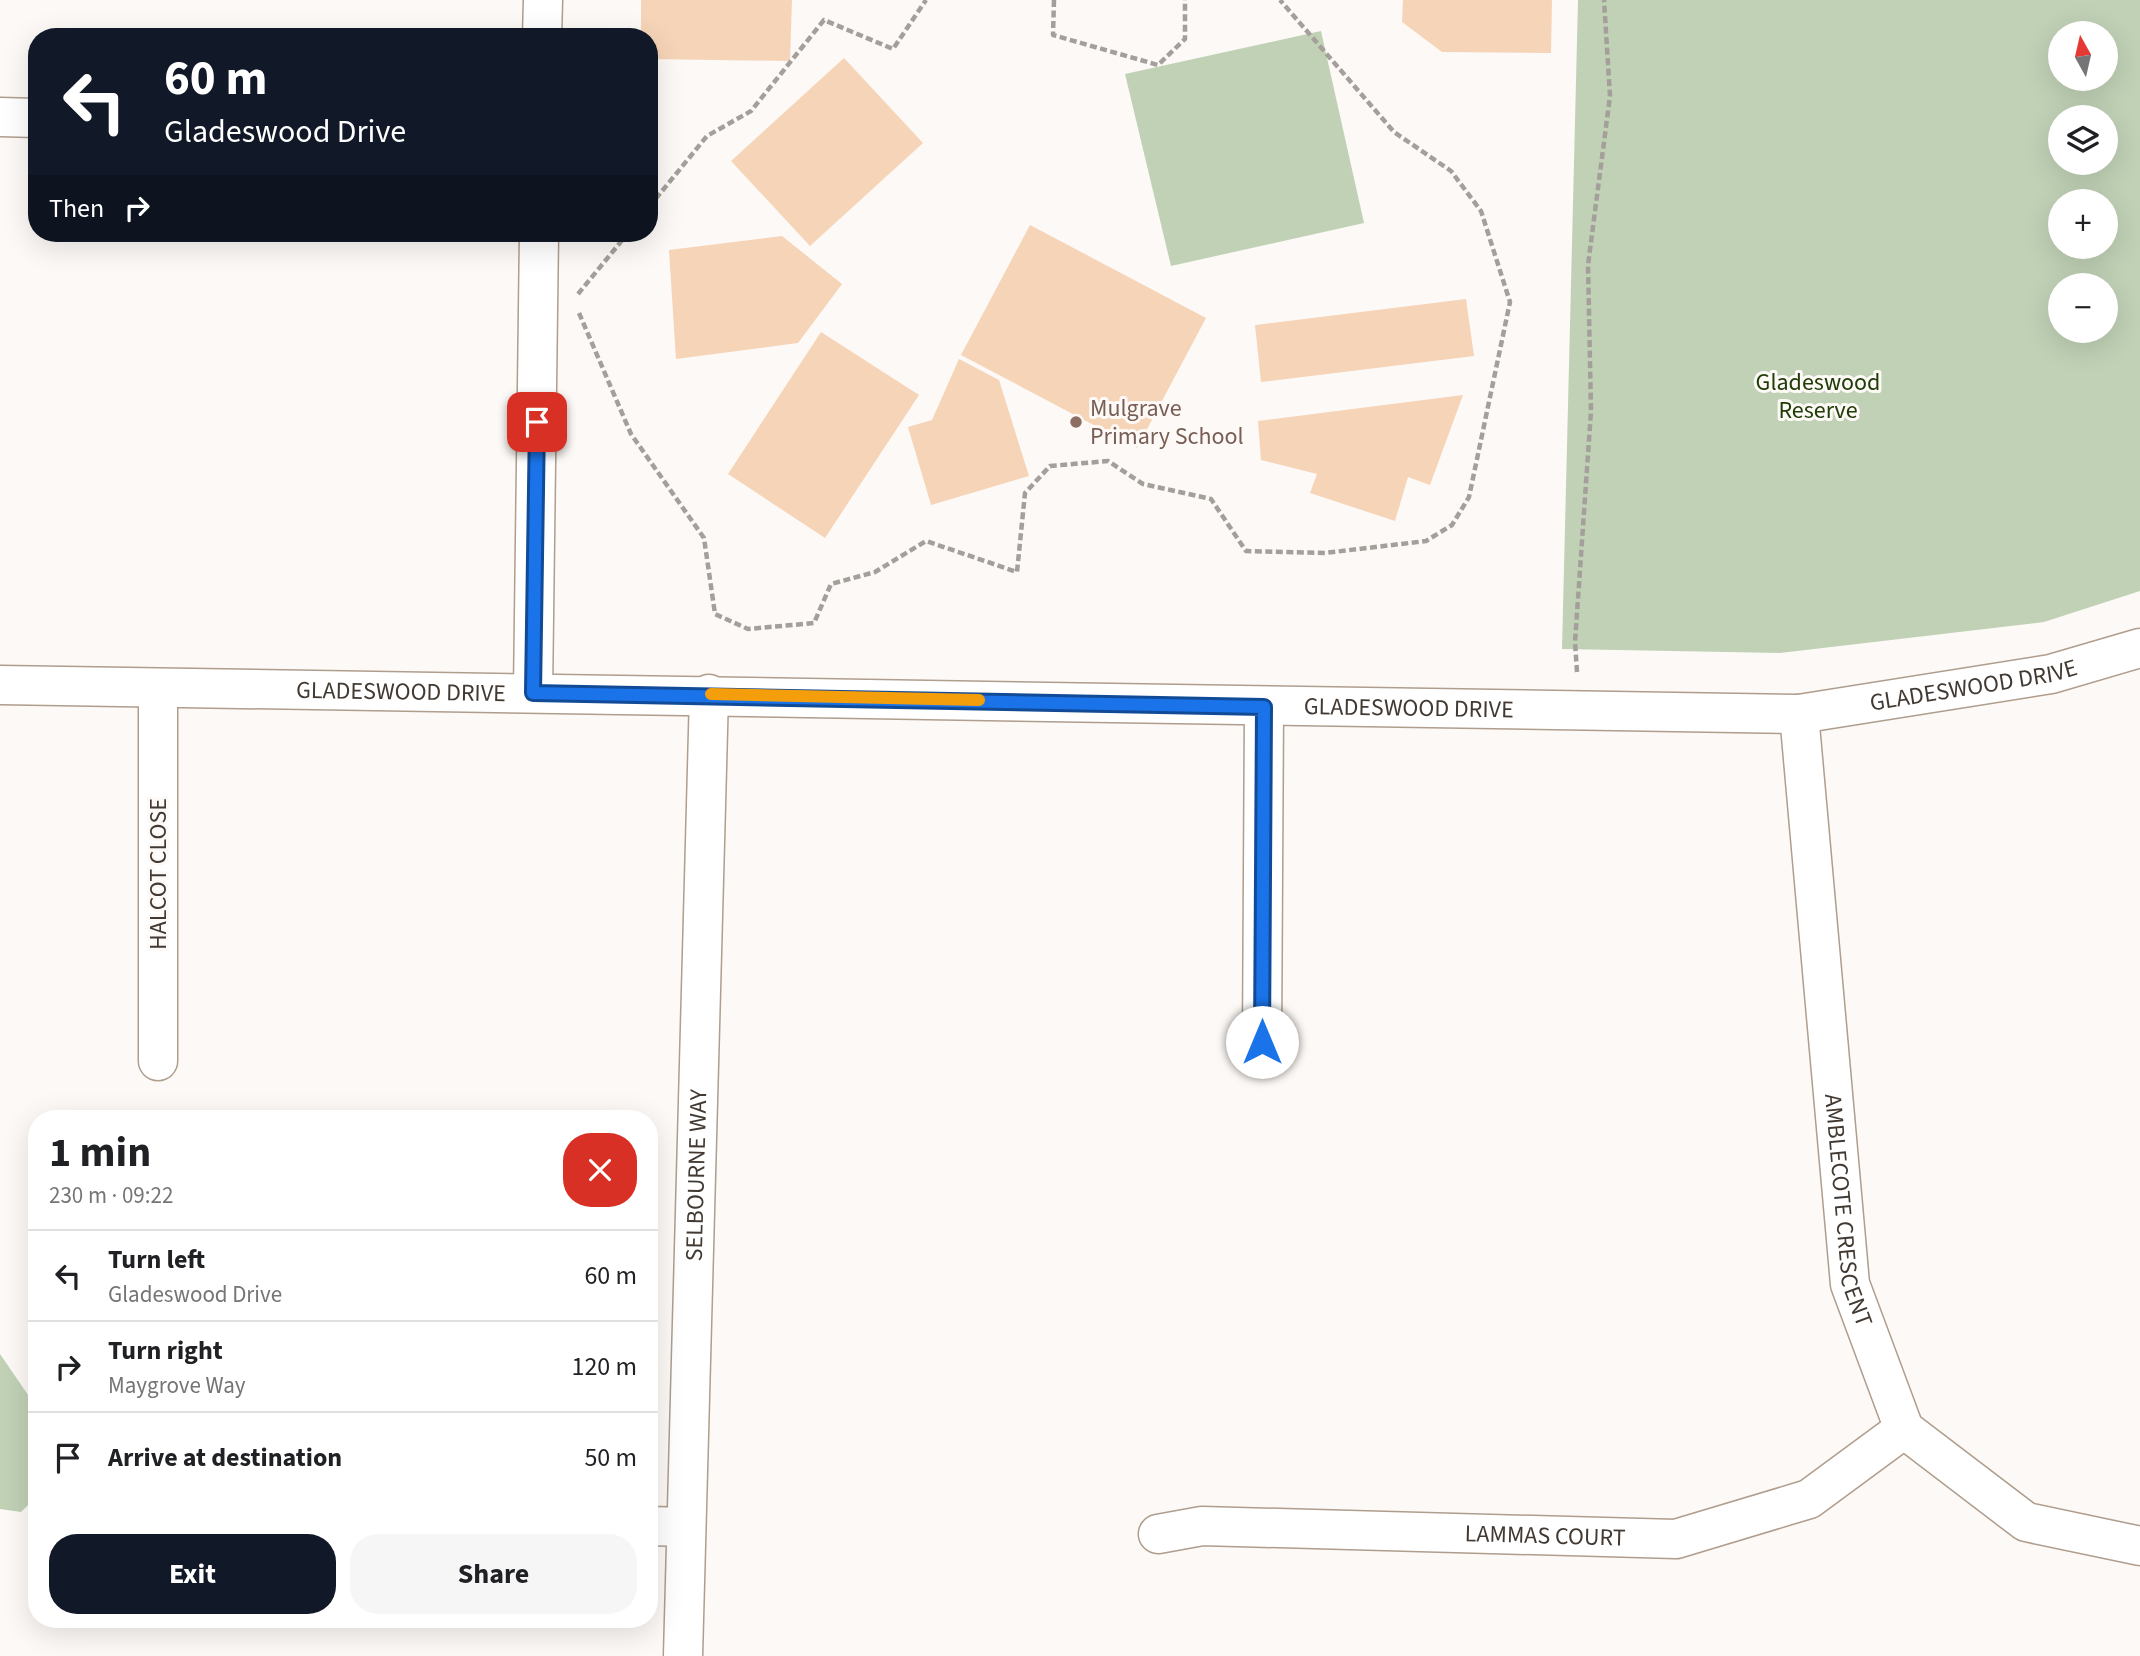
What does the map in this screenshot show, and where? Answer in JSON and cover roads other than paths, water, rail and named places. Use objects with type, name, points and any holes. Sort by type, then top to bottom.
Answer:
[{"type":"street","points":[[542,28],[543,0]]},
{"type":"street","points":[[0,117],[28,118]]},
{"type":"street","points":[[533,693],[539,242]]},
{"type":"street","name":"GLADESWOOD DRIVE","points":[[0,685],[709,694],[1264,707],[1799,714],[2051,674],[2140,648]]},
{"type":"street","name":"HALCOT CLOSE","points":[[158,688],[158,1061]]},
{"type":"street","name":"SELBOURNE WAY","points":[[683,1656],[668,1526],[709,694]]},
{"type":"street","points":[[1262,1042],[1264,707]]},
{"type":"street","name":"AMBLECOTE CRESCENT","points":[[1799,714],[1850,1284],[1904,1429]]},
{"type":"street","points":[[1904,1429],[2025,1522],[2140,1546]]},
{"type":"street","name":"LAMMAS COURT","points":[[1158,1534],[1202,1526],[1675,1539],[1809,1499],[1904,1429]]},
{"type":"place","name":"Mulgrave Primary School","points":[[1076,422]]},
{"type":"park label","name":"Gladeswood Reserve","points":[[1818,396]]}]
